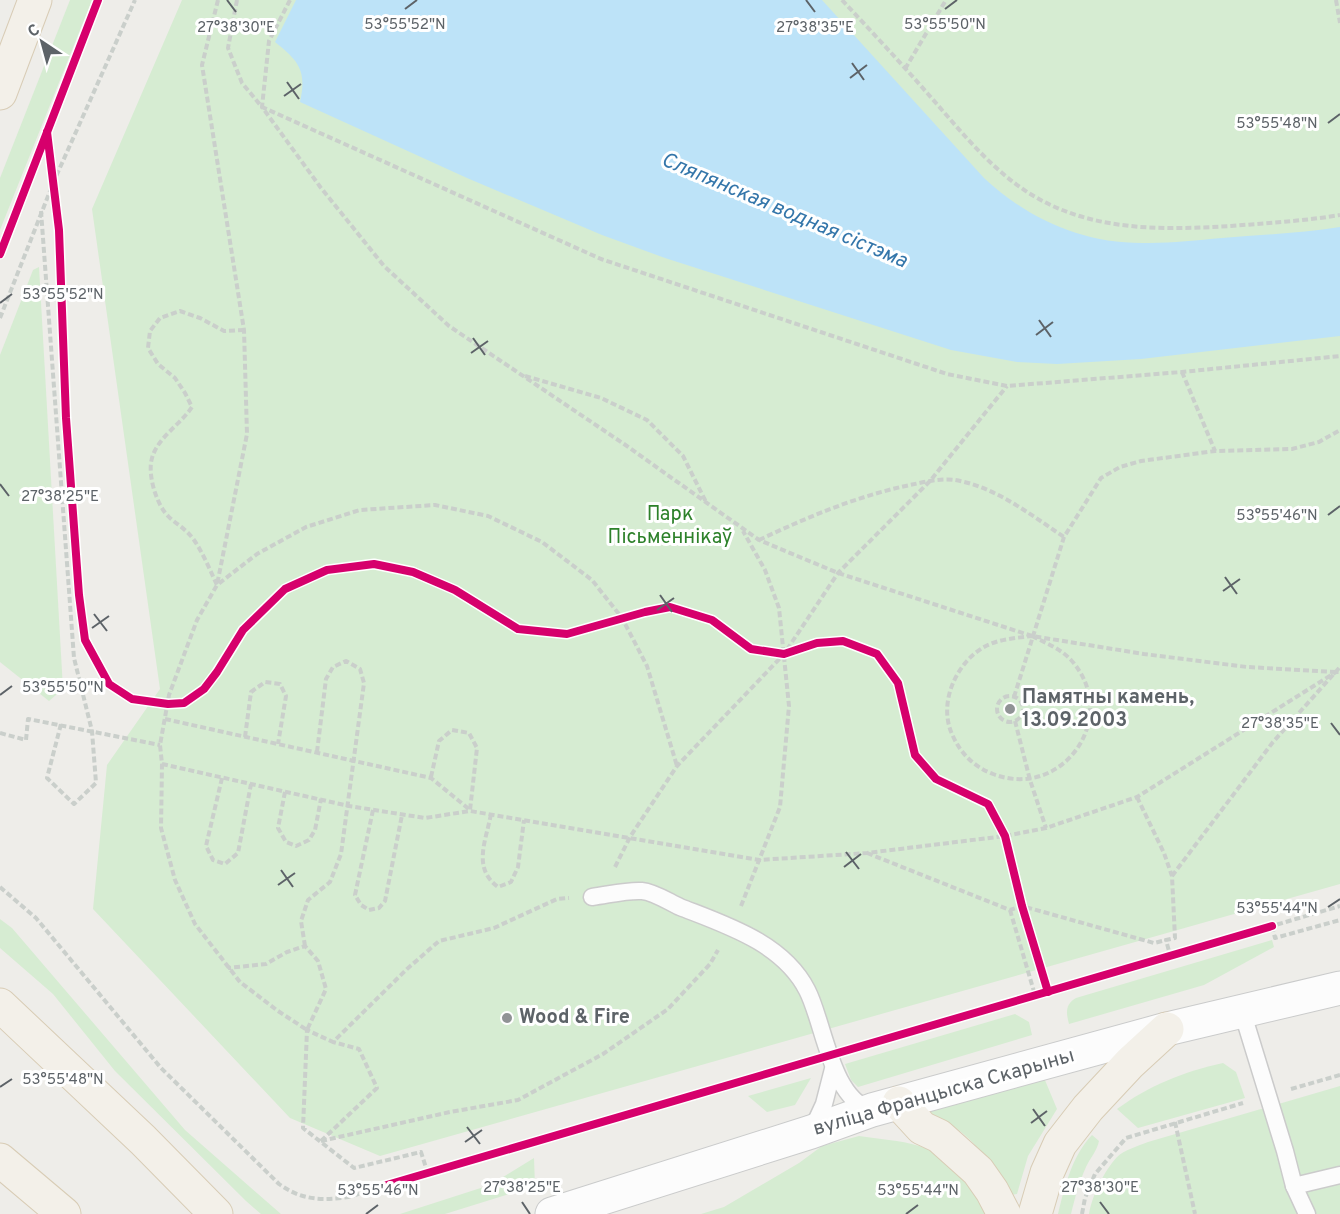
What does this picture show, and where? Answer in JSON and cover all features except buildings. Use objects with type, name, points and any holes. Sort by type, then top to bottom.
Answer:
[{"type":"main road","points":[[0,93],[35,0]]},
{"type":"main road","name":"вуліца Францыска Скарыны","points":[[552,1214],[811,1132],[885,1106],[1167,1029],[1340,988]]},
{"type":"main road","points":[[0,1005],[120,1118],[216,1214]]},
{"type":"main road","points":[[1035,1214],[1047,1173],[1060,1144],[1095,1100],[1167,1029]]},
{"type":"main road","points":[[885,1106],[939,1136],[978,1171],[1004,1214]]},
{"type":"main road","points":[[0,1160],[64,1214]]},
{"type":"lane","points":[[592,897],[643,891],[732,928],[774,952],[796,971],[807,989],[833,1069],[850,1094],[865,1108],[885,1106]]},
{"type":"lane","points":[[1242,1011],[1294,1186],[1307,1214]]},
{"type":"lane","points":[[811,1132],[824,1104],[833,1069]]},
{"type":"lane","points":[[1294,1186],[1340,1174]]},
{"type":"path","points":[[0,318],[41,210],[135,0]]},
{"type":"path","points":[[218,0],[202,65],[244,330],[247,434],[218,585]]},
{"type":"path","points":[[237,0],[228,48],[242,82],[321,188],[384,266],[449,326],[759,540],[838,573],[1032,636],[1053,646],[1071,660],[1083,678],[1090,699],[1086,732],[1069,760],[1051,773],[1030,780],[1005,779],[982,770],[963,754],[951,732],[947,708],[952,683],[965,662],[984,646],[1008,639],[1032,636],[1144,654],[1247,667],[1338,672]]},
{"type":"path","points":[[262,107],[269,41],[290,0]]},
{"type":"path","points":[[842,0],[984,156],[1032,195],[1062,210],[1100,222],[1142,228],[1281,223],[1340,215]]},
{"type":"path","points":[[905,69],[946,0]]},
{"type":"path","points":[[1336,0],[1340,23]]},
{"type":"path","points":[[262,107],[601,259],[947,374],[1007,386],[1340,356]]},
{"type":"path","points":[[51,162],[56,201]]},
{"type":"path","points":[[41,210],[74,658],[92,731],[96,783],[74,804],[47,778],[61,724]]},
{"type":"path","points":[[218,585],[194,540],[183,526],[169,518],[160,505],[152,484],[152,459],[163,438],[185,418],[192,407],[175,378],[158,364],[148,348],[150,331],[160,318],[180,311],[225,331],[244,330]]},
{"type":"path","points":[[1182,372],[1215,451]]},
{"type":"path","points":[[521,375],[601,398],[647,420],[683,456],[708,505]]},
{"type":"path","points":[[333,1042],[438,941],[494,928],[557,899],[592,897],[612,874],[630,837],[677,766],[784,654],[838,573],[930,481],[1007,386]]},
{"type":"path","points":[[1014,697],[1065,537],[1101,478],[1120,467],[1141,461],[1215,451],[1292,449],[1319,442],[1340,430]]},
{"type":"path","points":[[759,540],[817,513],[883,490],[930,481],[955,480],[994,492],[1065,537]]},
{"type":"path","points":[[321,1141],[377,1088],[359,1049],[333,1042],[307,1030],[240,982],[195,924],[174,880],[161,828],[160,745],[165,719],[172,704],[169,695],[197,620],[218,585],[256,554],[306,527],[360,510],[435,505],[488,516],[543,542],[592,580],[622,618],[647,666],[677,766]]},
{"type":"path","points":[[611,621],[633,615]]},
{"type":"path","points":[[773,652],[784,654],[795,650]]},
{"type":"path","points":[[317,752],[326,680],[333,668],[346,661],[360,669],[364,683],[341,854],[330,882],[308,900],[301,921],[305,946],[318,961],[326,989],[307,1030],[303,1128],[354,1168],[421,1152],[428,1174]]},
{"type":"path","points":[[1172,876],[1273,742],[1338,672],[1340,667]]},
{"type":"path","points":[[162,764],[349,806],[403,815],[425,818],[470,811],[759,860],[867,852],[1005,836],[1046,828],[1137,797],[1338,672]]},
{"type":"path","points":[[245,736],[251,692],[265,682],[280,684],[286,696],[279,744]]},
{"type":"path","points":[[1005,697],[1014,697],[1020,701],[1023,709],[1021,716],[1015,721],[1006,721],[1000,716],[998,707],[1005,697]]},
{"type":"path","points":[[159,703],[172,704]]},
{"type":"path","points":[[0,733],[26,740],[28,718],[160,745]]},
{"type":"path","points":[[165,719],[431,778],[470,811]]},
{"type":"path","points":[[1015,721],[1030,780],[1046,828]]},
{"type":"path","points":[[431,778],[439,741],[452,730],[469,732],[477,748],[470,811]]},
{"type":"path","points":[[222,778],[206,846],[213,860],[225,864],[238,852],[251,784]]},
{"type":"path","points":[[285,792],[278,828],[286,842],[296,846],[309,840],[315,830],[321,799]]},
{"type":"path","points":[[867,852],[1010,910],[1022,906],[1154,943],[1174,938],[1172,876],[1164,853],[1137,797]]},
{"type":"path","points":[[373,810],[355,895],[361,905],[369,910],[379,908],[385,901],[403,815]]},
{"type":"path","points":[[491,814],[482,862],[487,879],[498,887],[511,882],[518,867],[524,820]]},
{"type":"path","points":[[999,825],[1007,846]]},
{"type":"path","points":[[0,887],[36,918],[161,1068],[279,1184],[292,1193],[309,1199],[329,1200],[373,1189]]},
{"type":"path","points":[[1020,896],[1025,915]]},
{"type":"path","points":[[1340,906],[1272,926],[1275,938],[1340,920]]},
{"type":"path","points":[[1010,910],[1035,995]]},
{"type":"path","points":[[1166,940],[1170,955]]},
{"type":"path","points":[[228,968],[266,964],[287,951],[305,946]]},
{"type":"path","points":[[1046,982],[1048,992]]},
{"type":"path","points":[[1082,1214],[1085,1198],[1095,1174],[1126,1138],[1175,1122],[1195,1214]]},
{"type":"green space","points":[[70,0],[92,0],[0,230],[0,178]]},
{"type":"green space","name":"Парк Пісьменнікаў","points":[[182,0],[1340,0],[1340,884],[380,1156],[290,1118],[93,909],[107,765],[160,689],[92,209]]},
{"type":"green space","points":[[39,267],[63,689],[49,701],[0,662],[0,355],[33,270]]},
{"type":"green space","points":[[0,919],[12,928],[185,1130],[281,1214],[261,1214],[115,1071],[53,994],[0,948]]},
{"type":"green space","points":[[1272,940],[1274,947],[1204,985],[1069,1024],[1067,1009],[1076,998]]},
{"type":"green space","points":[[1015,1014],[1029,1022],[1032,1035],[858,1087],[851,1080],[845,1064]]},
{"type":"green space","points":[[1223,1063],[1236,1072],[1245,1098],[1138,1128],[1117,1109],[1167,1080]]},
{"type":"green space","points":[[1042,1073],[1057,1109],[1028,1156],[1017,1194],[1010,1195],[984,1155],[974,1144],[952,1126],[923,1110]]},
{"type":"green space","points":[[811,1078],[795,1105],[767,1112],[748,1096]]},
{"type":"green space","points":[[1340,1086],[1340,1214],[1089,1214],[1103,1176],[1117,1157],[1127,1150]]},
{"type":"green space","points":[[1092,1135],[1099,1141],[1081,1178],[1071,1214],[1058,1214],[1074,1162]]},
{"type":"green space","points":[[859,1136],[912,1144],[941,1157],[960,1172],[974,1192],[985,1214],[701,1214],[724,1207],[799,1163],[822,1146]]},
{"type":"green space","points":[[534,1158],[535,1186],[445,1214],[400,1214],[490,1185]]},
{"type":"water","name":"Сляпянская водная сістэма","points":[[296,0],[822,0],[984,178],[1001,193],[1039,218],[1081,234],[1126,243],[1176,242],[1340,227],[1340,336],[1141,359],[1057,364],[1017,362],[951,350],[665,258],[602,235],[467,178],[300,102],[302,82],[299,68],[290,55],[275,42]]},
{"type":"cycle path","points":[[0,254],[98,0]]},
{"type":"cycle path","points":[[47,132],[59,230],[66,418],[79,595],[85,640],[109,684],[132,699],[168,704],[184,703],[204,689],[243,630],[285,589],[327,570],[374,564],[413,572],[455,590],[518,629],[567,634],[670,607],[712,620],[751,649],[784,654],[817,643],[843,641],[877,654],[898,683],[915,755],[936,779],[988,804],[1005,836],[1022,906],[1048,992]]},
{"type":"cycle path","points":[[373,1189],[1272,926]]},
{"type":"place","name":"Памятны камень, 13.09.2003","points":[[1010,709]]},
{"type":"place","name":"Wood & Fire","points":[[507,1018]]}]
